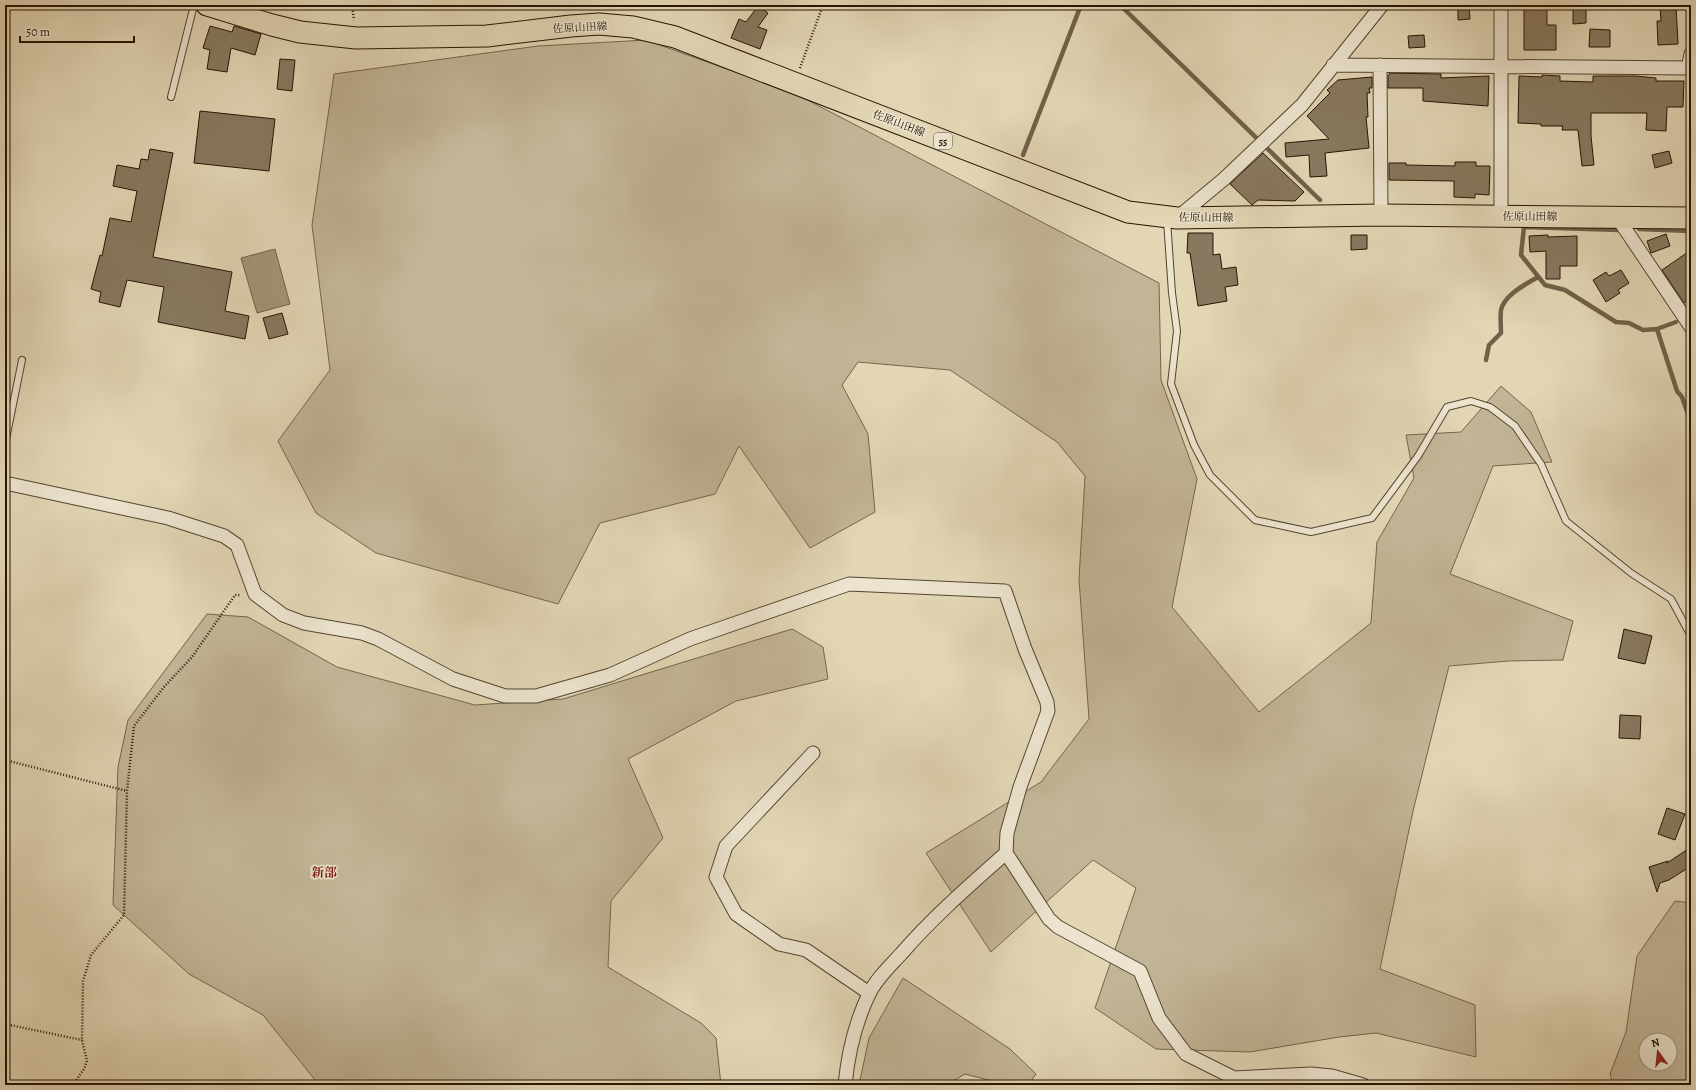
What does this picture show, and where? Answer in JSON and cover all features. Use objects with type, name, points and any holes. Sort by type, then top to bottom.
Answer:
[{"type":"main road","name":"佐原山田線","points":[[207,5],[300,32],[356,38],[487,36],[599,24],[633,27],[675,37],[1128,212],[1172,217],[1380,214],[1691,218]]},
{"type":"street","points":[[1172,217],[1224,179],[1302,105],[1382,5]]},
{"type":"street","points":[[1501,5],[1501,216]]},
{"type":"street","points":[[1333,65],[1688,68],[1691,54]]},
{"type":"street","points":[[1380,65],[1380,214]]},
{"type":"street","points":[[1617,217],[1691,327]]},
{"type":"street","points":[[5,483],[168,518],[224,536],[237,545],[255,594],[283,615],[304,623],[362,633],[378,639],[453,679],[504,696],[536,696],[610,675],[690,639],[849,584],[1005,591],[1025,649],[1048,702],[1048,711],[1020,787],[1006,833],[1006,853],[1049,919],[1058,927],[1140,971],[1159,1018],[1186,1054],[1234,1078],[1311,1074],[1332,1076],[1363,1085]]},
{"type":"street","points":[[813,754],[726,846],[716,877],[736,914],[779,944],[806,950],[869,993]]},
{"type":"street","points":[[845,1085],[854,1031],[869,993],[884,972],[918,934],[960,893],[1006,853]]},
{"type":"lane","points":[[171,97],[194,5]]},
{"type":"lane","points":[[1172,217],[1172,293],[1177,332],[1171,384],[1194,445],[1210,475],[1254,520],[1311,532],[1372,518],[1418,456],[1447,407],[1471,401],[1490,407],[1515,426],[1542,464],[1566,521],[1631,573],[1670,599],[1691,636]]},
{"type":"lane","points":[[5,444],[22,360]]},
{"type":"path","points":[[795,83],[823,5]]},
{"type":"path","points":[[73,1085],[84,1069],[87,1061],[82,1040],[83,981],[91,955],[124,915],[127,791],[134,726],[164,687],[192,657],[235,595],[255,594]]},
{"type":"path","points":[[5,760],[127,791]]},
{"type":"path","points":[[5,1024],[82,1040]]},
{"type":"shaded area","points":[[646,40],[796,94],[1159,283],[1161,380],[1197,479],[1172,607],[1259,712],[1371,623],[1377,542],[1414,478],[1406,435],[1461,432],[1501,386],[1531,412],[1552,462],[1493,466],[1450,574],[1573,621],[1563,660],[1508,661],[1449,666],[1413,811],[1380,969],[1475,1005],[1476,1057],[1376,1033],[1339,1037],[1250,1052],[1156,1049],[1095,1008],[1136,888],[1093,860],[991,952],[926,853],[1041,782],[1089,719],[1079,579],[1085,476],[1057,442],[950,370],[858,362],[842,385],[868,434],[875,512],[810,548],[739,446],[715,494],[600,523],[558,604],[376,553],[316,513],[278,441],[330,370],[312,225],[334,74],[538,46]]},
{"type":"shaded area","points":[[275,249],[290,304],[257,313],[241,258]]},
{"type":"shaded area","points":[[207,614],[248,617],[337,667],[475,705],[563,699],[792,629],[823,647],[828,679],[736,701],[628,759],[663,838],[611,901],[608,967],[701,1023],[716,1038],[721,1085],[319,1085],[263,1015],[189,974],[113,905],[118,767],[128,720]]},
{"type":"shaded area","points":[[1675,901],[1691,903],[1691,1085],[1613,1085],[1610,1074],[1626,1032],[1637,956]]},
{"type":"shaded area","points":[[903,978],[1010,1049],[1036,1074],[1028,1085],[1008,1085],[965,1074],[946,1085],[859,1085],[869,1038]]},
{"type":"building","points":[[1458,5],[1469,5],[1470,19],[1458,20]]},
{"type":"building","points":[[1524,5],[1547,5],[1547,25],[1556,25],[1556,50],[1524,50]]},
{"type":"building","points":[[1660,5],[1676,5],[1678,44],[1658,45],[1657,21],[1661,21]]},
{"type":"building","points":[[758,6],[768,13],[758,27],[767,30],[760,49],[731,38],[739,19],[746,22]]},
{"type":"building","points":[[1573,9],[1586,9],[1586,23],[1573,24]]},
{"type":"building","points":[[210,26],[232,32],[234,26],[261,34],[255,55],[231,48],[227,72],[207,69],[210,50],[203,48]]},
{"type":"building","points":[[1590,29],[1610,30],[1610,47],[1589,47]]},
{"type":"building","points":[[1424,35],[1425,47],[1409,48],[1408,36]]},
{"type":"building","points":[[280,59],[295,60],[292,91],[277,89]]},
{"type":"building","points":[[1390,73],[1441,74],[1441,78],[1489,76],[1488,106],[1423,101],[1423,88],[1388,88],[1388,76]]},
{"type":"building","points":[[1542,75],[1560,76],[1560,81],[1593,82],[1593,76],[1636,76],[1656,78],[1656,81],[1684,81],[1683,107],[1667,107],[1666,131],[1646,130],[1647,113],[1591,113],[1591,136],[1594,165],[1582,166],[1578,130],[1562,130],[1563,126],[1541,126],[1541,124],[1518,123],[1519,76],[1542,77]]},
{"type":"building","points":[[1372,77],[1372,88],[1369,88],[1370,93],[1367,93],[1368,117],[1366,117],[1369,148],[1325,153],[1327,176],[1310,177],[1309,155],[1286,157],[1285,143],[1329,139],[1307,116],[1330,93],[1327,90],[1338,80]]},
{"type":"building","points":[[200,111],[275,119],[269,171],[194,163]]},
{"type":"building","points":[[150,149],[173,153],[153,257],[232,272],[225,311],[249,316],[245,339],[158,322],[164,287],[127,280],[120,307],[99,302],[101,292],[91,289],[100,255],[102,256],[110,218],[131,222],[137,191],[113,186],[117,165],[139,169],[141,159],[148,160]]},
{"type":"building","points":[[1669,151],[1672,163],[1655,168],[1652,155]]},
{"type":"building","points":[[1263,153],[1304,192],[1295,201],[1258,200],[1252,205],[1230,184]]},
{"type":"building","points":[[1455,162],[1476,162],[1476,166],[1490,166],[1489,195],[1475,194],[1475,198],[1454,197],[1454,181],[1389,180],[1389,163],[1406,163],[1406,165],[1455,166]]},
{"type":"building","points":[[1188,233],[1213,233],[1213,255],[1220,254],[1222,269],[1236,267],[1238,285],[1225,287],[1227,301],[1198,306],[1190,253],[1187,253]]},
{"type":"building","points":[[1666,234],[1670,246],[1651,253],[1647,241]]},
{"type":"building","points":[[1351,235],[1367,235],[1367,249],[1351,250]]},
{"type":"building","points":[[1548,235],[1548,237],[1577,236],[1577,266],[1560,266],[1560,279],[1546,279],[1546,251],[1530,252],[1529,236]]},
{"type":"building","points":[[1691,250],[1691,298],[1684,303],[1662,270]]},
{"type":"building","points":[[1621,270],[1629,283],[1618,290],[1620,293],[1606,302],[1593,280],[1606,272],[1609,276]]},
{"type":"building","points":[[282,313],[288,334],[269,339],[263,318]]},
{"type":"building","points":[[1624,629],[1652,636],[1645,664],[1618,658]]},
{"type":"building","points":[[1620,715],[1641,716],[1640,739],[1619,738]]},
{"type":"building","points":[[1667,808],[1685,814],[1675,840],[1658,834]]},
{"type":"building","points":[[1691,847],[1691,866],[1669,880],[1660,883],[1657,892],[1649,867],[1668,861],[1667,863]]},
{"type":"waterway","points":[[1023,155],[1081,5]]},
{"type":"waterway","points":[[1120,5],[1320,200]]},
{"type":"waterway","points":[[1619,230],[1524,227],[1521,255],[1545,285],[1565,290],[1616,322],[1629,323],[1643,330],[1657,329],[1676,322]]},
{"type":"waterway","points":[[1639,229],[1691,231]]},
{"type":"waterway","points":[[1486,360],[1489,345],[1501,333],[1501,310],[1506,300],[1516,290],[1538,277]]},
{"type":"waterway","points":[[1657,329],[1677,391],[1682,397],[1691,423]]},
{"type":"district","name":"新部","points":[[324,872]]}]
